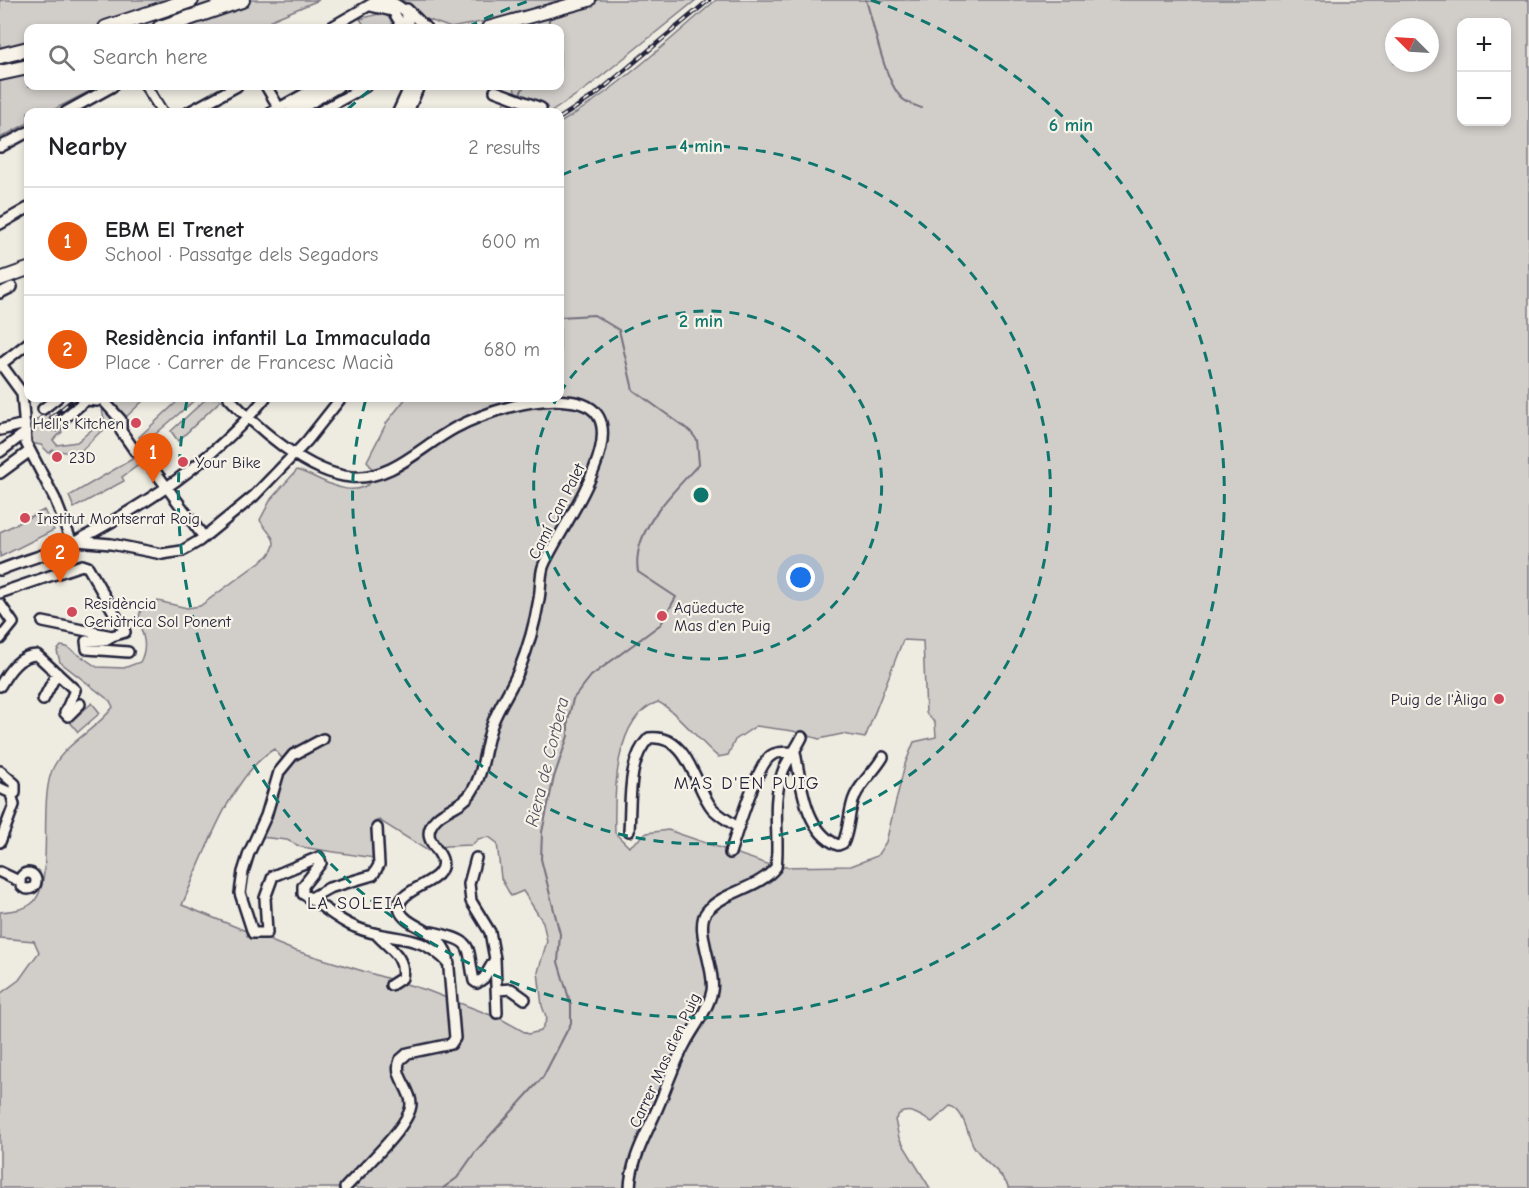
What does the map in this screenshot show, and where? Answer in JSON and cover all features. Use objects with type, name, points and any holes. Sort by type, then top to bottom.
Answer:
[{"type":"highway","points":[[118,24],[191,0]]},
{"type":"highway","points":[[172,24],[242,0]]},
{"type":"highway","points":[[0,56],[24,50]]},
{"type":"highway","points":[[0,73],[24,68]]},
{"type":"main road","points":[[503,24],[589,0]]},
{"type":"main road","points":[[299,108],[330,90]]},
{"type":"main road","points":[[5,281],[24,271]]},
{"type":"street","points":[[397,0],[422,24]]},
{"type":"street","points":[[337,24],[370,4],[381,1],[393,2],[406,12],[408,24]]},
{"type":"street","points":[[370,4],[393,11],[399,24]]},
{"type":"street","points":[[73,108],[106,90]]},
{"type":"street","points":[[148,90],[160,108]]},
{"type":"street","points":[[196,108],[230,90]]},
{"type":"street","points":[[268,90],[275,108]]},
{"type":"street","points":[[280,108],[313,90]]},
{"type":"street","points":[[326,108],[359,90]]},
{"type":"street","points":[[401,108],[407,90]]},
{"type":"street","points":[[403,108],[416,90]]},
{"type":"street","points":[[495,91],[541,108]]},
{"type":"street","points":[[0,147],[24,134]]},
{"type":"street","points":[[0,224],[24,210]]},
{"type":"street","points":[[0,293],[5,281]]},
{"type":"street","points":[[24,346],[0,363],[24,389]]},
{"type":"street","name":"Camí Can Palet","points":[[430,931],[405,917],[399,909],[400,903],[405,896],[438,875],[444,863],[430,839],[430,828],[437,817],[463,802],[473,790],[494,721],[524,658],[535,617],[544,566],[557,537],[581,499],[600,452],[601,421],[594,411],[577,402],[564,400]]},
{"type":"street","points":[[25,402],[30,451],[74,542]]},
{"type":"street","points":[[43,409],[52,402]]},
{"type":"street","points":[[56,425],[84,402]]},
{"type":"street","points":[[105,402],[121,420],[121,431],[135,451],[140,451],[200,532]]},
{"type":"street","points":[[233,402],[296,453]]},
{"type":"street","points":[[0,570],[74,542],[168,488],[217,448],[262,402]]},
{"type":"street","points":[[74,542],[106,543],[162,554],[182,551],[227,520],[296,453],[338,402]]},
{"type":"street","name":"Camí Can Palet","points":[[296,453],[333,473],[367,476],[391,469],[459,426],[541,402]]},
{"type":"street","points":[[0,430],[26,428]]},
{"type":"street","points":[[9,467],[0,453],[26,428]]},
{"type":"street","points":[[0,473],[30,451]]},
{"type":"street","points":[[98,530],[96,538],[106,543]]},
{"type":"street","points":[[0,593],[82,565],[88,567],[125,632],[105,640],[86,641],[85,645],[87,649],[95,652],[128,652]]},
{"type":"street","points":[[0,604],[13,623],[0,639]]},
{"type":"street","points":[[44,622],[112,636]]},
{"type":"street","points":[[0,686],[16,663],[28,655],[37,655],[75,690],[65,713],[68,716],[80,704]]},
{"type":"street","points":[[43,700],[57,673]]},
{"type":"street","points":[[629,831],[633,777],[639,751],[649,738],[657,737],[664,739],[691,763],[712,808],[738,828]]},
{"type":"street","name":"Carrer Mas d'en Puig","points":[[630,1188],[632,1169],[638,1152],[677,1060],[710,1000],[711,960],[702,932],[703,918],[707,911],[759,880],[776,867],[775,818],[779,785],[782,772],[802,737]]},
{"type":"street","points":[[323,739],[293,755],[279,772],[266,816],[249,853],[240,893],[254,933],[267,933],[269,929],[265,898],[271,879],[319,857],[321,863],[303,886],[303,894],[353,927],[377,935],[405,937],[424,943],[448,964]]},
{"type":"street","points":[[730,853],[765,761],[778,753],[795,752],[814,826],[829,841],[838,844],[843,843],[847,836],[846,829],[854,798],[883,757]]},
{"type":"street","points":[[0,771],[15,784],[15,792],[11,793]]},
{"type":"street","points":[[0,788],[11,793]]},
{"type":"street","points":[[0,842],[2,831],[14,805],[11,793]]},
{"type":"street","points":[[311,898],[329,888],[373,875],[379,865],[377,828]]},
{"type":"street","points":[[476,858],[469,884],[471,902],[490,932],[498,990],[497,1013]]},
{"type":"street","points":[[0,872],[20,881],[23,888],[32,888],[36,882],[33,871],[23,874],[20,881]]},
{"type":"street","points":[[430,931],[452,937],[464,944],[471,952],[473,977],[477,983],[484,978],[495,959]]},
{"type":"street","points":[[345,1188],[408,1117],[411,1099],[399,1073],[400,1060],[408,1053],[447,1046],[454,1042],[456,1032],[450,997],[448,964],[444,946],[430,931]]},
{"type":"street","points":[[377,935],[400,957],[404,969],[402,978],[391,985]]},
{"type":"street","points":[[498,990],[511,989],[525,999]]},
{"type":"shaded area","points":[[0,0],[319,0],[271,20],[272,24],[24,24],[24,90],[92,90],[57,108],[24,108],[24,125],[0,138]]},
{"type":"shaded area","points":[[402,0],[696,0],[588,87],[557,108],[502,108],[505,100],[511,102],[515,90],[564,90],[564,24],[508,24],[506,17],[471,24],[440,24],[424,18]]},
{"type":"shaded area","points":[[716,0],[1529,0],[1529,1188],[1009,1188],[977,1151],[959,1112],[950,1106],[932,1122],[908,1112],[899,1114],[895,1120],[899,1138],[930,1188],[0,1188],[0,994],[19,980],[39,952],[34,941],[0,938],[0,912],[28,906],[39,894],[45,861],[46,799],[54,766],[66,750],[113,707],[110,701],[60,662],[57,651],[61,646],[67,647],[97,667],[124,668],[140,662],[145,646],[139,622],[141,610],[158,601],[187,608],[200,606],[268,556],[274,541],[260,520],[271,499],[297,470],[345,489],[365,486],[374,480],[374,472],[367,461],[387,422],[403,402],[564,402],[564,121],[621,80]],"holes":[[[903,640],[923,641],[926,713],[935,723],[936,737],[914,742],[905,764],[886,842],[877,856],[851,866],[776,867],[668,830],[647,833],[629,847],[615,833],[615,798],[620,758],[625,739],[643,710],[658,702],[672,712],[718,757],[728,755],[735,740],[756,726],[793,731],[819,739],[842,734],[865,738]],[[274,749],[287,764],[261,837],[287,840],[301,847],[374,858],[374,822],[379,820],[428,851],[446,846],[472,845],[478,839],[489,837],[497,843],[501,878],[511,896],[523,891],[543,922],[547,941],[538,972],[542,1006],[547,1019],[541,1031],[528,1034],[501,1019],[426,990],[293,950],[182,905],[219,820],[244,778]]]},
{"type":"shaded area","points":[[382,13],[390,18],[392,24],[363,24],[360,19]]},
{"type":"shaded area","points":[[74,402],[91,402],[142,402],[125,418],[99,433],[78,454],[53,450],[49,453],[41,445],[30,443],[28,428],[46,411],[53,419]],"holes":[[[91,402],[101,404],[104,419],[77,442],[57,445],[53,440],[62,432],[58,426]]]},
{"type":"shaded area","points":[[177,402],[192,402],[144,444],[139,437]]},
{"type":"shaded area","points":[[203,402],[219,402],[178,441],[171,431]]},
{"type":"shaded area","points":[[139,455],[144,461],[122,477],[124,481],[74,508],[69,496]]},
{"type":"shaded area","points":[[44,510],[54,530],[0,557],[0,532]]},
{"type":"shaded area","points":[[92,703],[100,713],[78,732],[70,722]]},
{"type":"waterway","points":[[866,0],[891,82],[904,100],[922,108]]},
{"type":"waterway","name":"Riera de Corbera","points":[[548,24],[550,17]]},
{"type":"waterway","name":"Riera de Corbera","points":[[519,96],[522,90]]},
{"type":"waterway","name":"Riera de Corbera","points":[[513,108],[517,102]]},
{"type":"waterway","name":"Riera de Corbera","points":[[443,1188],[457,1178],[476,1151],[543,1077],[571,1023],[571,1005],[558,962],[560,934],[541,859],[542,832],[554,777],[568,736],[568,720],[573,699],[591,676],[661,624],[676,597],[638,572],[638,557],[647,527],[656,513],[699,464],[697,440],[690,431],[633,390],[619,330],[594,315],[564,317]]},
{"type":"railway","points":[[564,115],[595,95],[709,0]]},
{"type":"railway","points":[[51,418],[70,402]]},
{"type":"place","name":"Hell's Kitchen","points":[[136,423]]},
{"type":"place","name":"23D","points":[[57,457]]},
{"type":"place","name":"Your Bike","points":[[183,462]]},
{"type":"place","name":"EBM El Trenet","points":[[153,483]]},
{"type":"place","name":"Institut Montserrat Roig","points":[[25,518]]},
{"type":"place","name":"Residència infantil La Immaculada","points":[[60,583]]},
{"type":"place","name":"Residència Geriàtrica Sol Ponent","points":[[72,612]]},
{"type":"place","name":"Aqüeducte Mas d'en Puig","points":[[662,616]]},
{"type":"place","name":"Puig de l'Àliga","points":[[1499,699]]},
{"type":"district","name":"MAS D'EN PUIG","points":[[747,783]]},
{"type":"district","name":"LA SOLEIA","points":[[356,903]]}]
